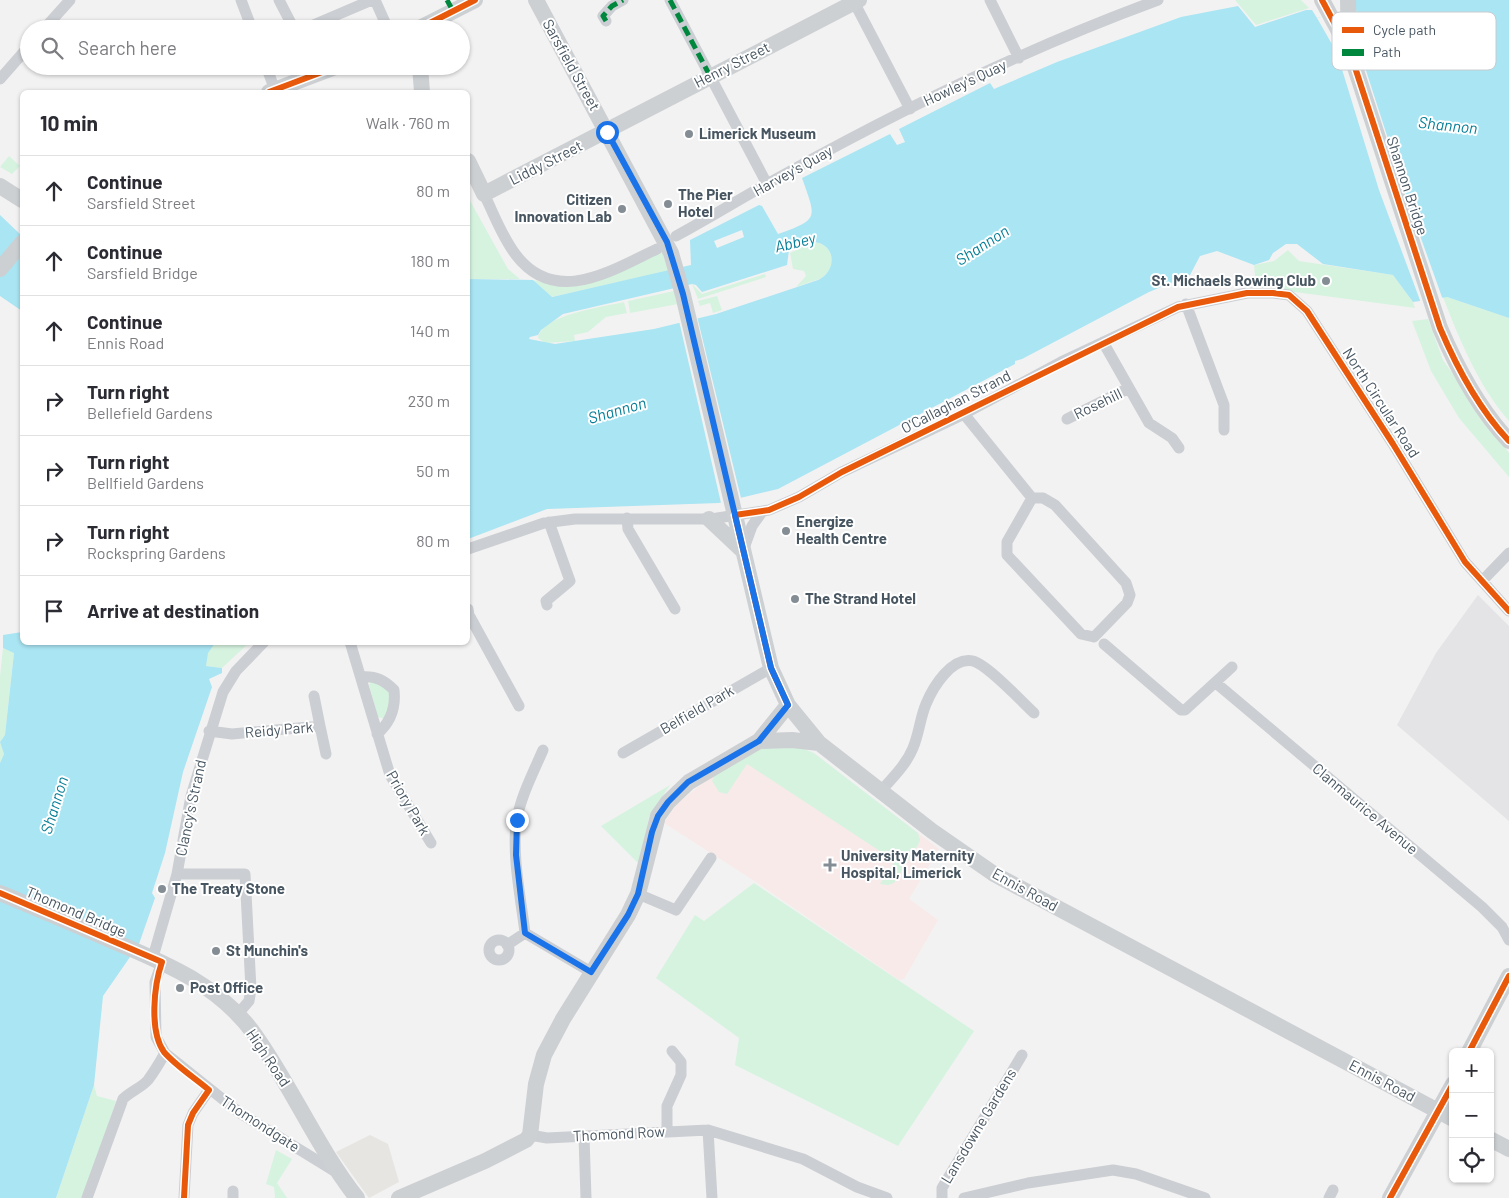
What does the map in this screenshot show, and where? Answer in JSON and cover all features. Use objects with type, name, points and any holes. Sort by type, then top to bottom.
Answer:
[{"type":"main road","points":[[430,20],[450,5],[475,0]]},
{"type":"main road","name":"Sarsfield Street","points":[[536,0],[666,240],[683,294],[733,508]]},
{"type":"main road","name":"Henry Street","points":[[607,132],[855,1]]},
{"type":"main road","points":[[1323,2],[1332,19]]},
{"type":"main road","name":"Shannon Bridge","points":[[1356,70],[1440,328],[1453,359],[1469,386],[1509,441]]},
{"type":"main road","points":[[275,90],[314,75]]},
{"type":"main road","points":[[421,75],[422,90]]},
{"type":"main road","name":"Liddy Street","points":[[484,194],[607,132]]},
{"type":"main road","points":[[470,165],[484,194]]},
{"type":"main road","points":[[0,186],[20,199]]},
{"type":"main road","points":[[0,269],[20,245]]},
{"type":"main road","name":"Ennis Road","points":[[733,508],[771,668],[788,705],[819,743],[932,831],[994,874],[1446,1115]]},
{"type":"main road","points":[[709,519],[744,551]]},
{"type":"main road","points":[[399,1198],[428,1192],[526,1140],[530,1135],[536,1084],[544,1055],[591,972],[628,915],[638,894],[652,832],[658,816],[668,802],[688,782],[759,741],[788,705]]},
{"type":"main road","points":[[759,741],[792,740],[819,743]]},
{"type":"main road","name":"Thomond Bridge","points":[[0,893],[153,958]]},
{"type":"main road","name":"High Road","points":[[153,958],[199,981],[254,1033],[319,1154],[337,1172],[357,1198]]},
{"type":"main road","points":[[1471,1048],[1509,976]]},
{"type":"main road","points":[[1390,1198],[1446,1115],[1451,1093]]},
{"type":"main road","points":[[1494,1141],[1509,1149]]},
{"type":"street","points":[[52,20],[70,0]]},
{"type":"street","points":[[241,0],[249,20]]},
{"type":"street","points":[[279,0],[289,20]]},
{"type":"street","points":[[326,20],[374,0],[384,20]]},
{"type":"street","points":[[606,20],[603,16],[612,6],[622,0]]},
{"type":"street","points":[[670,0],[767,184]]},
{"type":"street","points":[[990,0],[1019,58]]},
{"type":"street","name":"Howley's Quay","points":[[910,109],[1019,58],[1158,0]]},
{"type":"street","points":[[855,1],[910,109]]},
{"type":"street","points":[[0,78],[20,56]]},
{"type":"street","points":[[268,75],[272,90]]},
{"type":"street","name":"Harvey's Quay","points":[[484,194],[508,241],[521,260],[542,276],[572,282],[602,275],[767,184],[910,109]]},
{"type":"street","name":"North Circular Road","points":[[1186,304],[1247,293],[1273,292],[1289,295],[1306,311],[1393,444],[1465,562],[1509,611]]},
{"type":"street","points":[[1186,304],[1224,405],[1224,430]]},
{"type":"street","name":"O'Callaghan Strand","points":[[733,508],[762,512],[798,497],[842,472],[964,414],[1103,342],[1186,304]]},
{"type":"street","name":"Rosehill","points":[[1103,342],[1152,427],[1168,435],[1179,448]]},
{"type":"street","name":"Rosehill","points":[[1067,419],[1129,388]]},
{"type":"street","points":[[964,414],[1032,498]]},
{"type":"street","points":[[1032,498],[1043,498],[1055,505],[1126,583],[1130,595],[1126,603],[1094,637],[1081,634],[1007,555],[1007,542],[1032,498]]},
{"type":"street","points":[[470,548],[549,522],[576,519],[628,518],[709,519],[733,508]]},
{"type":"street","points":[[744,551],[752,526],[762,512]]},
{"type":"street","points":[[628,518],[628,529],[675,609]]},
{"type":"street","points":[[547,605],[546,601],[551,595],[571,584],[549,522]]},
{"type":"street","points":[[1482,581],[1509,553]]},
{"type":"street","points":[[470,613],[520,706]]},
{"type":"street","points":[[1104,644],[1181,710],[1216,683],[1232,666]]},
{"type":"street","name":"Clancy's Strand","points":[[153,958],[177,874],[190,796],[209,731],[223,692],[236,671],[261,645]]},
{"type":"street","name":"Priory Park","points":[[351,645],[390,775],[431,843]]},
{"type":"street","points":[[881,791],[905,763],[914,746],[926,703],[954,664],[962,660],[974,661],[984,666],[1034,713]]},
{"type":"street","name":"Belfield Park","points":[[623,753],[771,668]]},
{"type":"street","points":[[362,677],[372,676],[385,681],[394,690],[395,705],[386,726],[377,734]]},
{"type":"street","name":"Clanmaurice Avenue","points":[[1216,683],[1482,907],[1502,927],[1509,940]]},
{"type":"street","points":[[314,696],[320,726]]},
{"type":"street","name":"Reidy Park","points":[[209,731],[232,734],[320,726],[326,754]]},
{"type":"street","points":[[525,933],[516,855],[517,820],[524,791],[543,750]]},
{"type":"street","points":[[638,894],[676,910],[711,858]]},
{"type":"street","points":[[177,874],[245,874],[251,988],[249,1001],[236,1015]]},
{"type":"street","points":[[507,945],[525,933]]},
{"type":"street","points":[[525,933],[591,972]]},
{"type":"street","name":"Thomondgate","points":[[153,958],[156,1037],[165,1052],[208,1090],[240,1113],[319,1154]]},
{"type":"street","points":[[667,1132],[667,1106],[680,1075],[681,1062],[672,1050]]},
{"type":"street","points":[[87,1198],[122,1099],[132,1089],[140,1087],[148,1080],[165,1052]]},
{"type":"street","name":"Lansdowne Gardens","points":[[942,1198],[942,1188],[1022,1054]]},
{"type":"street","points":[[184,1198],[188,1125],[193,1113],[208,1090]]},
{"type":"street","points":[[708,1130],[712,1198]]},
{"type":"street","name":"Thomond Row","points":[[530,1135],[547,1138],[708,1130],[803,1159],[857,1187],[887,1198]]},
{"type":"street","points":[[584,1136],[586,1198]]},
{"type":"street","points":[[964,1198],[1028,1183],[1113,1170],[1136,1174],[1205,1198]]},
{"type":"shaded area","points":[[1478,595],[1509,626],[1509,821],[1397,725],[1436,653]]},
{"type":"shaded area","name":"University Maternity Hospital, Limerick","points":[[760,748],[819,758],[939,849],[909,899],[938,920],[904,979],[899,980],[753,880],[664,823],[676,805],[715,773]]},
{"type":"shaded area","points":[[370,1135],[388,1144],[399,1182],[369,1198],[336,1152]]},
{"type":"green space","points":[[1235,0],[1301,0],[1309,8],[1256,25]]},
{"type":"green space","points":[[9,156],[20,166],[12,174],[0,167]]},
{"type":"green space","points":[[470,201],[508,269],[520,279],[470,279]]},
{"type":"green space","points":[[813,242],[823,245],[829,251],[832,259],[831,269],[822,278],[796,287],[806,276],[804,271],[793,269],[790,253]]},
{"type":"green space","name":"St. Michaels Rowing Club","points":[[1288,250],[1299,261],[1393,275],[1413,302],[1415,308],[1256,287],[1254,265],[1274,261]]},
{"type":"green space","points":[[660,251],[663,254],[668,271],[551,297],[533,280],[565,287],[584,285]]},
{"type":"green space","points":[[765,274],[766,277],[698,299],[692,284],[702,294]]},
{"type":"green space","points":[[674,291],[678,304],[630,313],[628,301]]},
{"type":"green space","points":[[717,296],[722,310],[713,313],[710,303],[700,306],[698,301]]},
{"type":"green space","points":[[1443,297],[1509,318],[1509,421],[1479,378],[1463,346]]},
{"type":"green space","points":[[624,302],[627,313],[606,317],[588,332],[574,335],[575,341],[545,343],[538,338],[542,330],[550,323],[562,317]]},
{"type":"green space","points":[[1428,319],[1443,360],[1509,453],[1509,477],[1459,418],[1431,371],[1412,321]]},
{"type":"green space","points":[[213,645],[247,645],[222,668],[206,666],[207,653]]},
{"type":"green space","points":[[3,648],[14,652],[5,735],[0,742],[0,676]]},
{"type":"green space","points":[[371,681],[385,688],[390,696],[390,705],[385,719],[378,717],[369,685]]},
{"type":"green space","points":[[0,742],[4,754],[0,763]]},
{"type":"green space","points":[[758,748],[802,748],[814,753],[918,833],[920,840],[918,845],[894,883],[888,885],[880,884],[895,861],[747,764],[727,794],[719,792],[712,781],[715,774]]},
{"type":"green space","points":[[670,785],[649,817],[640,865],[601,826]]},
{"type":"green space","points":[[754,883],[974,1031],[898,1146],[735,1065],[739,1038],[656,978],[695,915],[704,921]]},
{"type":"green space","points":[[94,1085],[97,1096],[116,1101],[83,1198],[56,1198]]},
{"type":"green space","points":[[276,1150],[292,1159],[277,1183],[287,1198],[275,1198],[274,1187],[266,1184]]},
{"type":"water","points":[[1356,0],[1509,0],[1509,318],[1447,297],[1413,302],[1393,275],[1323,264],[1297,244],[1286,244],[1273,253],[1269,260],[1254,265],[1217,251],[1200,256],[1190,275],[1149,292],[1015,361],[1015,364],[778,489],[719,503],[547,509],[470,538],[470,279],[533,280],[552,297],[691,265],[690,240],[759,205],[762,206],[778,234],[792,229],[808,220],[811,215],[812,209],[802,178],[890,134],[897,145],[905,142],[899,129],[990,83],[994,89],[1057,62],[1181,17],[1238,6],[1255,27],[1306,10],[1312,10],[1317,18],[1332,15],[1332,70],[1496,70],[1496,12],[1343,12],[1356,9]],"holes":[[[813,242],[826,247],[832,258],[831,264],[829,270],[818,280],[716,314],[654,329],[555,344],[529,339],[538,335],[541,330],[563,314],[692,284],[696,285],[702,292],[787,265],[789,250]]]},
{"type":"water","points":[[0,215],[20,234],[20,310],[0,296]]},
{"type":"water","name":"Shannon","points":[[20,632],[20,645],[214,645],[208,653],[206,666],[222,668],[222,673],[209,679],[212,687],[183,772],[165,853],[152,893],[155,898],[139,944],[103,996],[94,1085],[56,1198],[0,1198],[0,763],[4,754],[0,742],[5,735],[14,653],[3,648],[3,635]]},
{"type":"pier","points":[[1356,9],[1356,12],[1343,12]]},
{"type":"pier","points":[[1332,15],[1332,44],[1317,18]]},
{"type":"pier","points":[[1342,70],[1366,70],[1412,213],[1443,300],[1421,303],[1379,190]]},
{"type":"pier","points":[[742,230],[744,237],[717,248],[714,241]]},
{"type":"pier","points":[[697,316],[741,498],[721,503],[679,321]]},
{"type":"marked path","points":[[447,0],[453,11]]},
{"type":"marked path","points":[[606,21],[603,16],[612,6],[623,0]]},
{"type":"marked path","points":[[670,0],[710,76]]},
{"type":"cycle path","points":[[436,20],[475,0]]},
{"type":"cycle path","points":[[1322,0],[1332,19]]},
{"type":"cycle path","points":[[1356,70],[1440,328],[1478,402],[1509,441]]},
{"type":"cycle path","points":[[274,90],[314,75]]},
{"type":"cycle path","points":[[788,705],[771,668],[735,515],[769,510],[799,497],[842,472],[1178,307],[1247,293],[1289,295],[1307,311],[1393,444],[1465,562],[1509,611]]},
{"type":"cycle path","points":[[0,893],[162,962],[154,1008],[159,1043],[169,1057],[209,1090],[193,1113],[188,1125],[184,1198]]},
{"type":"cycle path","points":[[1471,1048],[1509,976]]},
{"type":"cycle path","points":[[1390,1198],[1449,1091]]},
{"type":"place","name":"Limerick Museum","points":[[689,134]]},
{"type":"place","name":"The Pier Hotel","points":[[668,204]]},
{"type":"place","name":"Citizen Innovation Lab","points":[[622,209]]},
{"type":"place","name":"St. Michaels Rowing Club","points":[[1326,281]]},
{"type":"place","name":"Energize Health Centre","points":[[786,531]]},
{"type":"place","name":"The Strand Hotel","points":[[795,599]]},
{"type":"place","name":"University Maternity Hospital, Limerick","points":[[830,865]]},
{"type":"place","name":"The Treaty Stone","points":[[162,889]]},
{"type":"place","name":"St Munchin's","points":[[216,951]]},
{"type":"place","name":"Post Office","points":[[180,988]]},
{"type":"route","points":[[517,820],[516,855],[525,933],[591,972],[628,915],[638,894],[652,832],[658,816],[668,802],[688,782],[759,741],[788,705],[771,668],[683,294],[671,254],[667,242],[607,132]]},
{"type":"water label","name":"Abbey","points":[[795,242]]}]
